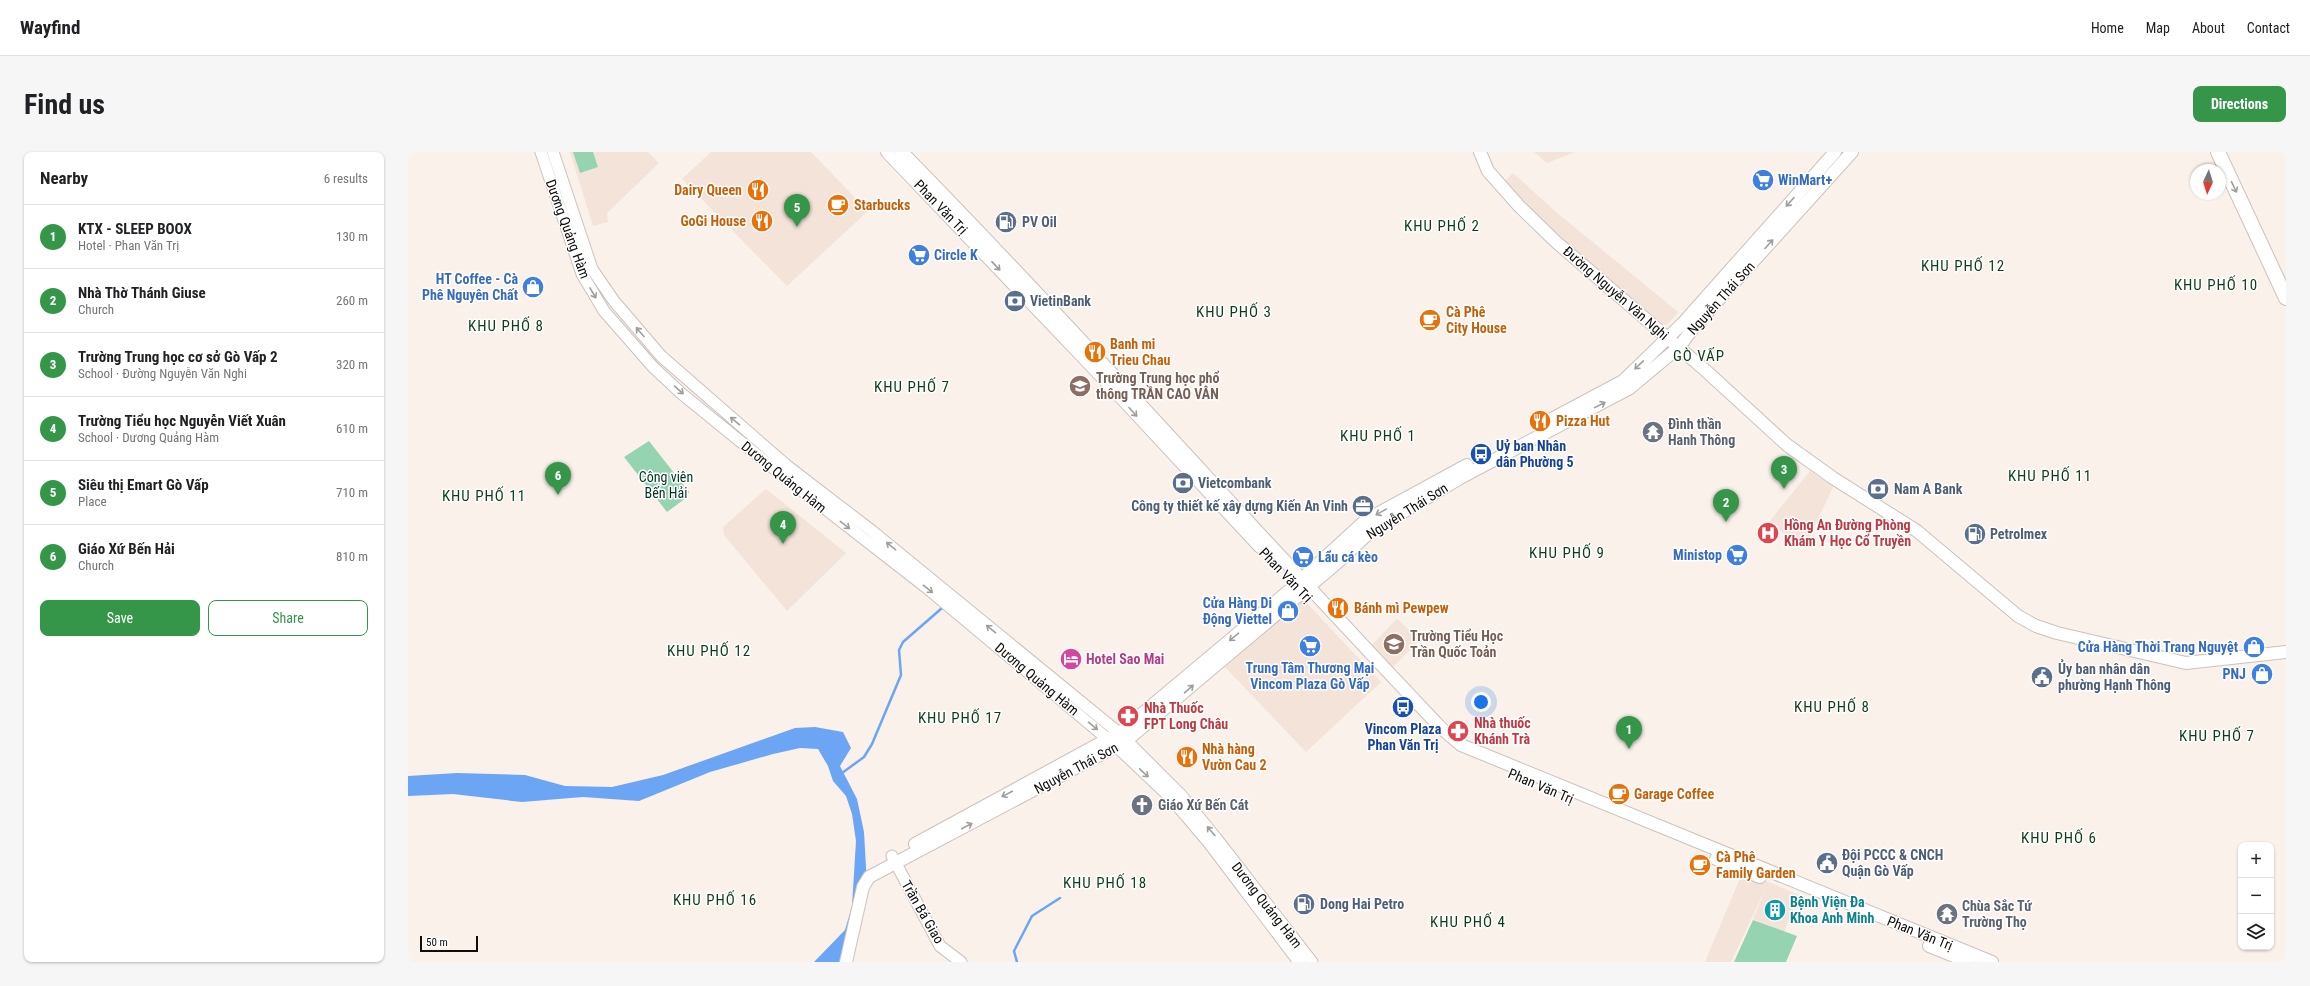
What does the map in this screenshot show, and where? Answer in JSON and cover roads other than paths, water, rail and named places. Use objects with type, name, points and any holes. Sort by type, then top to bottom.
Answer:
[{"type":"main road","name":"Phan Văn Trị","points":[[887,152],[973,234]]},
{"type":"main road","name":"Phan Văn Trị","points":[[902,152],[973,234],[1390,680],[1436,733],[1458,751],[1529,777],[1992,962]]},
{"type":"main road","name":"Đường Nguyễn Văn Nghi","points":[[1480,152],[1488,171],[1519,206],[1556,241],[1679,347],[1787,445],[1833,478],[1918,531],[2008,610],[2036,626],[2061,634],[2186,662],[2286,652]]},
{"type":"main road","name":"Đường Nguyễn Văn Nghi","points":[[1486,152],[1494,176]]},
{"type":"main road","name":"Nguyễn Thái Sơn","points":[[869,872],[1117,740],[1302,586],[1370,532],[1460,478],[1503,450],[1623,381],[1668,338],[1835,152]]},
{"type":"main road","name":"Nguyễn Thái Sơn","points":[[1503,450],[1630,388],[1679,347],[1694,327],[1852,152]]},
{"type":"main road","points":[[2218,152],[2286,298]]},
{"type":"main road","name":"Phan Văn Trị","points":[[1190,466],[1275,552],[1302,586]]},
{"type":"main road","name":"Phan Văn Trị","points":[[1529,777],[1767,880],[1969,962]]},
{"type":"main road","points":[[838,962],[856,884],[860,876],[869,872]]},
{"type":"main road","points":[[846,962],[863,887],[869,872]]},
{"type":"street","name":"Dương Quảng Hàm","points":[[541,152],[582,274],[604,311],[653,367],[682,394],[782,469],[878,536],[1181,795],[1312,962]]},
{"type":"street","name":"Dương Quảng Hàm","points":[[553,152],[592,269],[614,301],[661,356],[782,469]]},
{"type":"street","points":[[582,274],[592,269]]},
{"type":"street","name":"Dương Quảng Hàm","points":[[1117,740],[1170,797],[1209,843],[1299,962]]},
{"type":"street","name":"Trần Bá Giao","points":[[894,859],[940,946],[962,962]]},
{"type":"water","points":[[815,727],[843,732],[851,748],[840,766],[857,799],[864,832],[867,885],[849,962],[814,962],[845,930],[852,906],[856,841],[852,814],[846,796],[833,781],[828,766],[818,749],[800,748],[710,772],[639,801],[583,797],[522,802],[453,794],[408,796],[408,776],[457,773],[525,775],[565,786],[612,787],[663,775],[795,728]]},
{"type":"waterway","points":[[842,773],[864,757],[872,744],[901,675],[899,650],[903,642],[942,608]]},
{"type":"waterway","points":[[1017,962],[1014,951],[1032,916],[1060,898]]},
{"type":"place","name":"WinMart+","points":[[1763,180]]},
{"type":"place","name":"Dairy Queen","points":[[758,190]]},
{"type":"place","name":"Starbucks","points":[[838,205]]},
{"type":"place","name":"GoGi House","points":[[762,221]]},
{"type":"place","name":"PV Oil","points":[[1006,222]]},
{"type":"place","name":"Siêu thị Emart Gò Vấp","points":[[797,227]]},
{"type":"place","name":"Circle K","points":[[919,255]]},
{"type":"place","name":"HT Coffee - Cà Phê Nguyên Chất","points":[[533,287]]},
{"type":"place","name":"VietinBank","points":[[1015,301]]},
{"type":"place","name":"Cà Phê City House","points":[[1430,320]]},
{"type":"place","name":"Banh mi Trieu Chau","points":[[1095,352]]},
{"type":"place","name":"Trường Trung học phổ thông TRẦN CAO VÂN","points":[[1080,386]]},
{"type":"place","name":"Pizza Hut","points":[[1540,421]]},
{"type":"place","name":"Đình thần Hanh Thông","points":[[1653,432]]},
{"type":"place","name":"Uỷ ban Nhân dân Phường 5","points":[[1481,454]]},
{"type":"place","name":"Vietcombank","points":[[1183,483]]},
{"type":"place","name":"Trường Trung học cơ sở Gò Vấp 2","points":[[1784,489]]},
{"type":"place","name":"Nam A Bank","points":[[1878,489]]},
{"type":"place","name":"Giáo Xứ Bến Hải","points":[[558,495]]},
{"type":"place","name":"Công ty thiết kế xây dựng Kiến An Vinh","points":[[1363,506]]},
{"type":"place","name":"Nhà Thờ Thánh Giuse","points":[[1726,522]]},
{"type":"place","name":"Hồng An Đường Phòng Khám Y Học Cổ Truyền","points":[[1768,533]]},
{"type":"place","name":"Petrolmex","points":[[1975,534]]},
{"type":"place","name":"Trường Tiểu học Nguyễn Viết Xuân","points":[[783,544]]},
{"type":"place","name":"Ministop","points":[[1737,555]]},
{"type":"place","name":"Lẩu cá kèo","points":[[1303,557]]},
{"type":"place","name":"Bánh mì Pewpew","points":[[1338,608]]},
{"type":"place","name":"Cửa Hàng Di Động Viettel","points":[[1288,611]]},
{"type":"place","name":"Trường Tiểu Học Trần Quốc Toản","points":[[1394,644]]},
{"type":"place","name":"Trung Tâm Thương Mại Vincom Plaza Gò Vấp","points":[[1310,646]]},
{"type":"place","name":"Cửa Hàng Thời Trang Nguyệt","points":[[2254,647]]},
{"type":"place","name":"Hotel Sao Mai","points":[[1071,659]]},
{"type":"place","name":"PNJ","points":[[2262,674]]},
{"type":"place","name":"Ủy ban nhân dân phường Hạnh Thông","points":[[2042,677]]},
{"type":"place","name":"Vincom Plaza Phan Văn Trị","points":[[1403,707]]},
{"type":"place","name":"Nhà Thuốc FPT Long Châu","points":[[1128,716]]},
{"type":"place","name":"Nhà thuốc Khánh Trà","points":[[1458,731]]},
{"type":"place","name":"KTX - SLEEP BOOX","points":[[1629,749]]},
{"type":"place","name":"Nhà hàng Vườn Cau 2","points":[[1187,757]]},
{"type":"place","name":"Garage Coffee","points":[[1619,794]]},
{"type":"place","name":"Giáo Xứ Bến Cát","points":[[1142,805]]},
{"type":"place","name":"Đội PCCC & CNCH Quận Gò Vấp","points":[[1827,863]]},
{"type":"place","name":"Cà Phê Family Garden","points":[[1700,865]]},
{"type":"place","name":"Dong Hai Petro","points":[[1304,904]]},
{"type":"place","name":"Bệnh Viện Đa Khoa Anh Minh","points":[[1775,910]]},
{"type":"place","name":"Chùa Sắc Tứ Trường Thọ","points":[[1947,914]]},
{"type":"district","name":"KHU PHỐ 2","points":[[1442,226]]},
{"type":"district","name":"KHU PHỐ 12","points":[[1963,266]]},
{"type":"district","name":"KHU PHỐ 10","points":[[2216,285]]},
{"type":"district","name":"KHU PHỐ 3","points":[[1234,312]]},
{"type":"district","name":"KHU PHỐ 8","points":[[506,326]]},
{"type":"district","name":"GÒ VẤP","points":[[1699,356]]},
{"type":"district","name":"KHU PHỐ 7","points":[[912,387]]},
{"type":"district","name":"KHU PHỐ 1","points":[[1378,436]]},
{"type":"district","name":"KHU PHỐ 11","points":[[2050,476]]},
{"type":"district","name":"KHU PHỐ 11","points":[[484,496]]},
{"type":"district","name":"KHU PHỐ 9","points":[[1567,553]]},
{"type":"district","name":"KHU PHỐ 12","points":[[709,651]]},
{"type":"district","name":"KHU PHỐ 8","points":[[1832,707]]},
{"type":"district","name":"KHU PHỐ 17","points":[[960,718]]},
{"type":"district","name":"KHU PHỐ 7","points":[[2217,736]]},
{"type":"district","name":"KHU PHỐ 6","points":[[2059,838]]},
{"type":"district","name":"KHU PHỐ 18","points":[[1105,883]]},
{"type":"district","name":"KHU PHỐ 16","points":[[715,900]]},
{"type":"district","name":"KHU PHỐ 4","points":[[1468,922]]},
{"type":"park label","name":"Công viên Bến Hải","points":[[666,486]]}]
